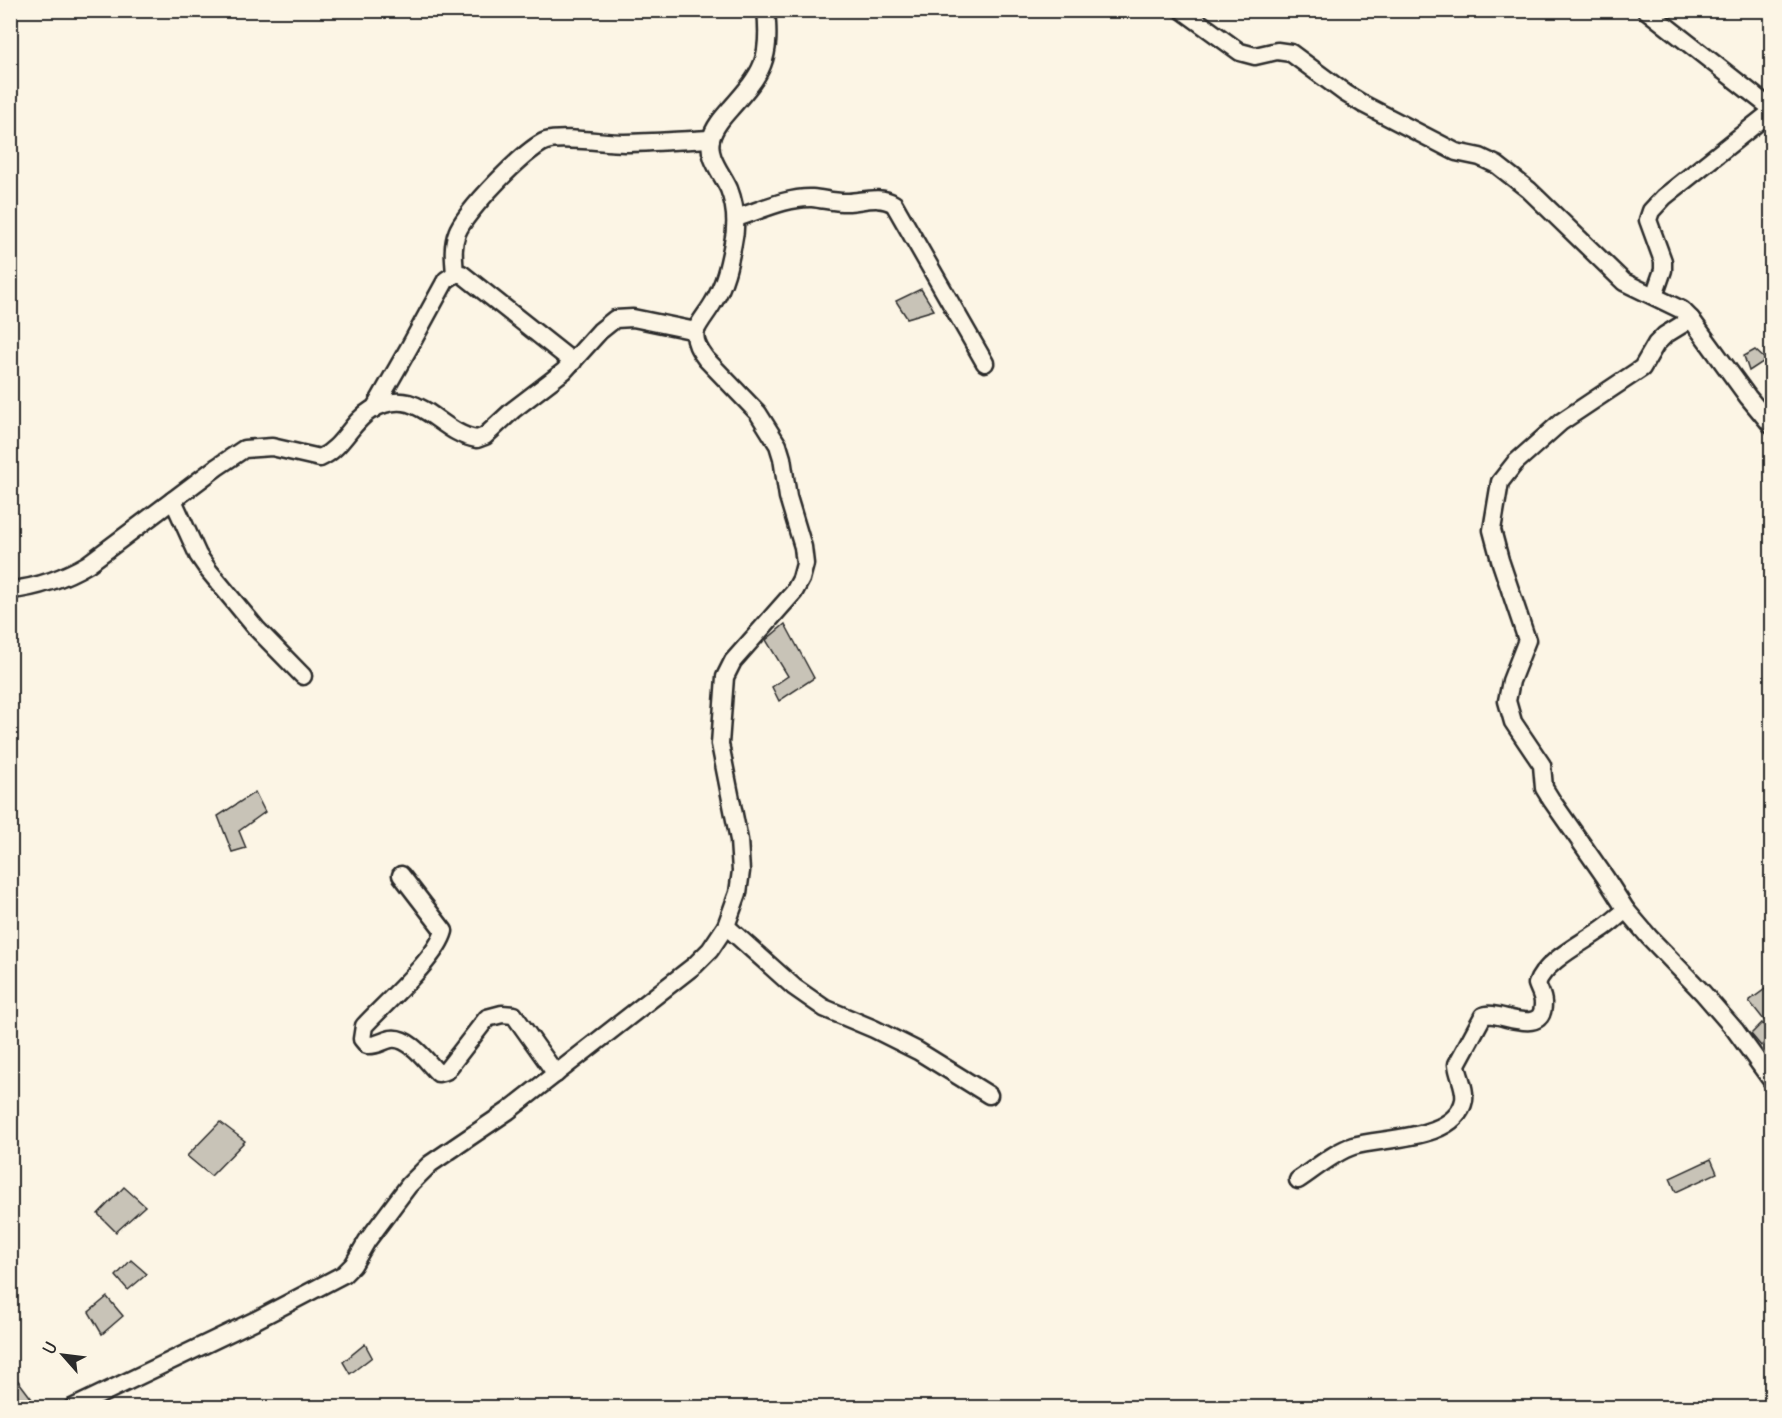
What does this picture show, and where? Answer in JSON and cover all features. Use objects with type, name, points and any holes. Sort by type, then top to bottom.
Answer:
[{"type":"street","points":[[72,1407],[256,1320],[344,1274],[353,1265],[367,1241],[409,1185],[430,1164],[556,1074],[695,965],[710,950],[726,926],[738,893],[742,857],[720,744],[725,677],[733,661],[794,592],[805,564],[778,445],[758,413],[699,351],[696,344],[696,331],[714,302],[726,276],[735,234],[736,219],[729,190],[711,154],[711,139],[721,120],[749,87],[765,62],[768,32],[766,10]]},
{"type":"street","points":[[1182,10],[1240,52],[1255,56],[1277,51],[1291,53],[1363,104],[1456,152],[1480,157],[1497,165],[1529,190],[1624,282],[1682,310],[1691,318],[1772,426]]},
{"type":"street","points":[[1646,10],[1772,110],[1664,196],[1651,211],[1648,220],[1663,261],[1663,270],[1654,296]]},
{"type":"street","points":[[455,274],[454,244],[457,231],[464,220],[512,168],[530,151],[546,141],[624,142],[711,139]]},
{"type":"street","points":[[736,219],[797,199],[811,198],[846,202],[888,200],[894,204],[985,363]]},
{"type":"street","points":[[374,409],[446,280],[455,274],[462,274],[573,362]]},
{"type":"street","points":[[10,590],[73,573],[107,551],[244,449],[272,447],[317,458],[323,457],[331,452],[361,417],[374,409],[396,401],[408,403],[463,434],[477,439],[564,371],[600,331],[615,319],[633,318],[696,331]]},
{"type":"street","points":[[1691,318],[1665,335],[1656,344],[1641,368],[1561,423],[1515,463],[1500,482],[1492,530],[1500,560],[1527,636],[1527,644],[1508,692],[1507,701],[1509,712],[1517,729],[1542,765],[1544,788],[1626,910],[1649,937],[1686,973],[1735,1030],[1772,1081]]},
{"type":"street","points":[[173,500],[198,555],[209,571],[256,628],[303,676]]},
{"type":"street","points":[[401,875],[444,931],[430,956],[364,1026],[362,1039],[367,1045],[374,1046],[392,1039],[404,1040],[438,1073],[446,1071],[487,1018],[502,1014],[514,1015],[556,1074]]},
{"type":"street","points":[[1298,1180],[1352,1146],[1414,1136],[1452,1119],[1459,1112],[1464,1098],[1457,1064],[1483,1016],[1491,1014],[1524,1022],[1536,1018],[1542,1008],[1543,1001],[1537,984],[1543,973],[1626,910]]},
{"type":"street","points":[[726,926],[794,987],[824,1008],[909,1047],[989,1095]]},
{"type":"building","points":[[921,289],[934,310],[907,318],[896,301]]},
{"type":"building","points":[[1755,350],[1766,360],[1749,371],[1744,356]]},
{"type":"building","points":[[785,624],[814,678],[779,701],[772,687],[788,676],[766,640]]},
{"type":"building","points":[[255,792],[265,812],[239,831],[246,848],[232,852],[218,816]]},
{"type":"building","points":[[1772,984],[1772,1014],[1764,1020],[1749,1001]]},
{"type":"building","points":[[1762,1023],[1772,1036],[1761,1046],[1751,1034]]},
{"type":"building","points":[[220,1122],[245,1141],[211,1176],[187,1156]]},
{"type":"building","points":[[1711,1159],[1717,1173],[1676,1192],[1670,1178]]},
{"type":"building","points":[[124,1187],[145,1206],[116,1232],[98,1214]]},
{"type":"building","points":[[131,1260],[147,1274],[128,1290],[116,1276]]},
{"type":"building","points":[[107,1297],[123,1316],[102,1334],[89,1312]]},
{"type":"building","points":[[365,1344],[372,1357],[350,1374],[343,1362]]},
{"type":"building","points":[[10,1370],[38,1407],[10,1407]]}]
